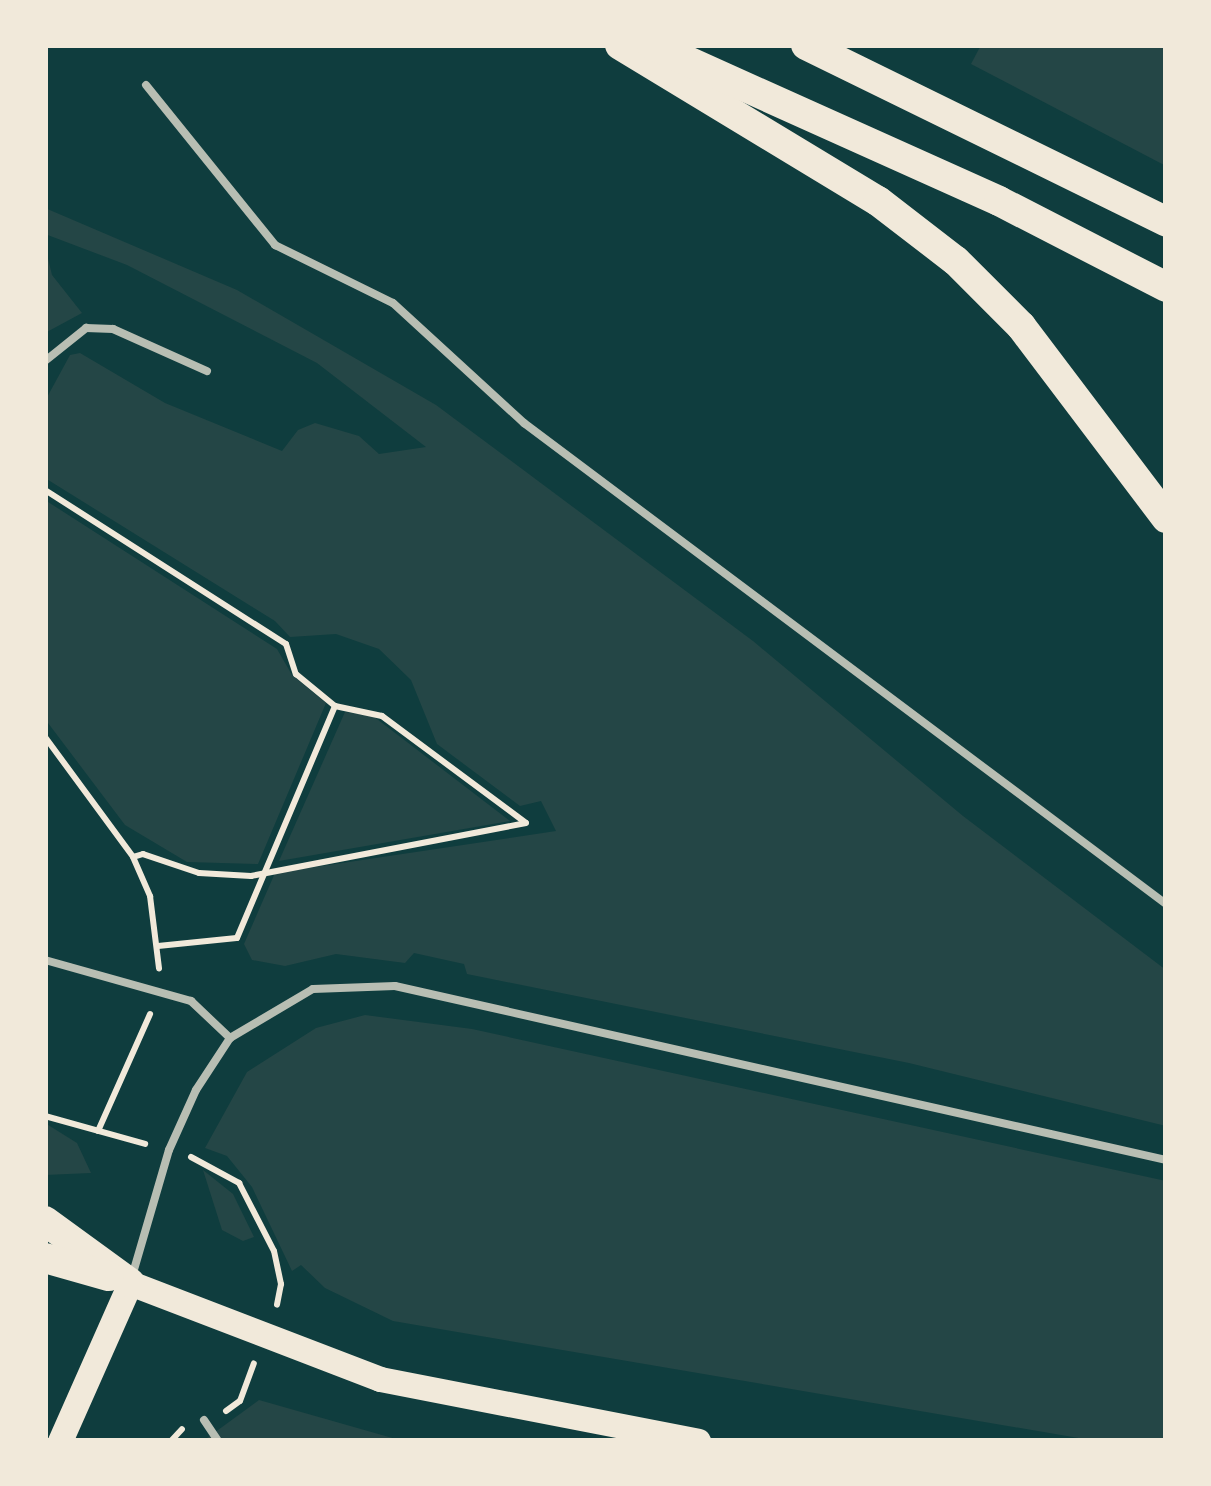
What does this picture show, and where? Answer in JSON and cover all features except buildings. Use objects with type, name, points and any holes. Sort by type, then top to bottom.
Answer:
[{"type":"highway","points":[[620,45],[878,201],[956,260],[1021,326],[1166,518]]},
{"type":"highway","points":[[652,45],[911,160],[1166,287]]},
{"type":"highway","points":[[806,45],[1166,221]]},
{"type":"highway","points":[[45,1221],[130,1282]]},
{"type":"highway","points":[[45,1258],[130,1282]]},
{"type":"main road","points":[[60,1441],[130,1282],[380,1379],[459,1398],[698,1441]]},
{"type":"lane","points":[[146,85],[275,245],[393,303],[524,423],[1166,904]]},
{"type":"lane","points":[[45,361],[86,328],[113,329],[207,371]]},
{"type":"lane","points":[[45,960],[160,988],[191,1001],[230,1038]]},
{"type":"lane","points":[[130,1282],[169,1150],[196,1090],[230,1038],[312,988],[396,986],[1166,1160]]},
{"type":"lane","points":[[204,1420],[218,1441]]},
{"type":"path","points":[[45,490],[286,644],[296,674],[334,706],[382,716],[526,823],[266,872],[217,875],[144,854],[133,857]]},
{"type":"path","points":[[158,946],[237,938],[334,706]]},
{"type":"path","points":[[45,738],[133,857],[150,896],[158,946],[160,988],[98,1131]]},
{"type":"path","points":[[45,1116],[169,1150],[226,1171],[239,1183],[274,1252],[281,1284],[255,1362]]},
{"type":"shaded area","points":[[981,45],[1166,45],[1166,166],[971,64]]},
{"type":"shaded area","points":[[45,208],[237,290],[436,405],[753,641],[963,816],[1166,970],[1166,1126],[909,1063],[467,974],[464,964],[414,953],[405,963],[336,954],[285,966],[252,960],[244,944],[275,873],[556,831],[541,801],[520,806],[437,744],[411,680],[379,649],[336,634],[290,637],[275,621],[45,478],[45,401],[70,355],[80,353],[165,403],[282,451],[298,430],[315,423],[359,436],[379,454],[426,447],[317,363],[127,265],[45,234]]},
{"type":"shaded area","points":[[45,246],[52,275],[82,313],[45,333]]},
{"type":"shaded area","points":[[45,500],[277,649],[292,675],[326,703],[258,864],[187,862],[125,825],[45,719]]},
{"type":"shaded area","points":[[345,712],[373,716],[510,821],[279,861]]},
{"type":"shaded area","points":[[365,1015],[472,1029],[1166,1181],[1166,1441],[1096,1441],[393,1321],[325,1288],[301,1265],[292,1271],[252,1187],[227,1156],[205,1148],[247,1072],[316,1028]]},
{"type":"shaded area","points":[[45,1123],[77,1143],[91,1173],[45,1175]]},
{"type":"shaded area","points":[[203,1170],[233,1194],[254,1237],[243,1241],[222,1230]]},
{"type":"shaded area","points":[[259,1400],[403,1441],[203,1441]]}]
